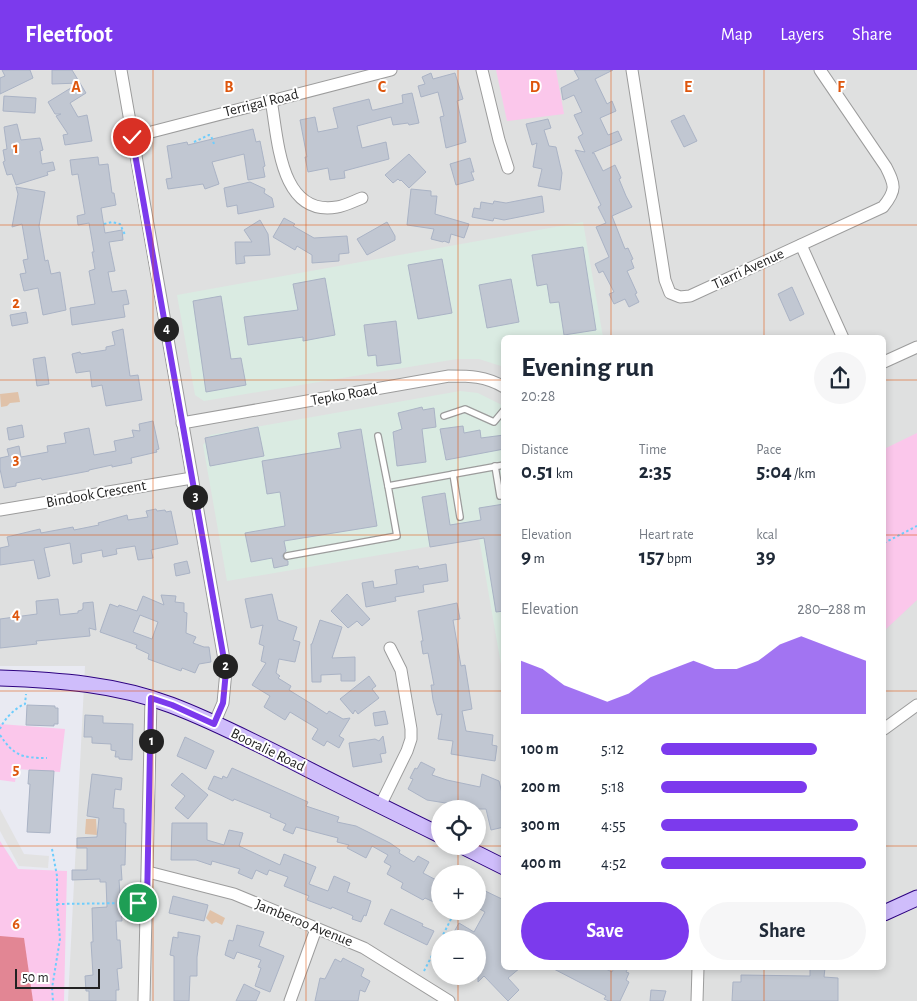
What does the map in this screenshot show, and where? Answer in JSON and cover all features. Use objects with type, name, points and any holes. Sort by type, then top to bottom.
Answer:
[{"type":"street","points":[[121,70],[226,671],[223,703],[214,724]]},
{"type":"street","name":"Terrigal Road","points":[[132,137],[391,70]]},
{"type":"street","points":[[482,70],[499,140],[508,168]]},
{"type":"street","name":"Tiarri Avenue","points":[[632,70],[665,280],[670,293],[680,297],[690,296],[801,245],[883,206],[892,197],[894,189],[892,179],[886,167],[820,70]]},
{"type":"street","points":[[271,100],[284,172],[294,191],[311,204],[329,208],[338,207],[362,198]]},
{"type":"street","points":[[801,245],[842,335]]},
{"type":"street","points":[[886,361],[917,347]]},
{"type":"street","name":"Tepko Road","points":[[182,423],[449,376],[474,376],[501,385]]},
{"type":"street","name":"Bindook Crescent","points":[[0,510],[192,478]]},
{"type":"street","points":[[380,806],[407,751],[411,738],[401,670],[390,648]]},
{"type":"street","name":"Booralie Road","points":[[0,678],[71,682],[151,698],[172,705],[242,736],[431,831]]},
{"type":"street","points":[[144,1001],[151,698]]},
{"type":"street","points":[[886,728],[917,705]]},
{"type":"street","points":[[480,855],[501,866]]},
{"type":"street","name":"Jamberoo Avenue","points":[[148,872],[234,894],[364,948],[449,1001]]},
{"type":"street","points":[[886,912],[917,898]]},
{"type":"street","points":[[290,1001],[316,929]]},
{"type":"street","points":[[696,1001],[698,970]]},
{"type":"lane","points":[[444,416],[465,409],[494,422],[501,414]]},
{"type":"lane","points":[[287,556],[397,536],[378,436]]},
{"type":"lane","points":[[388,486],[501,465]]},
{"type":"lane","points":[[495,466],[500,496]]},
{"type":"lane","points":[[453,474],[460,517]]},
{"type":"path","points":[[194,142],[209,135],[214,144]]},
{"type":"path","points":[[104,224],[112,222],[120,224],[125,235]]},
{"type":"path","points":[[886,542],[917,526]]},
{"type":"path","points":[[0,729],[2,723],[18,706],[25,704],[26,694]]},
{"type":"path","points":[[0,735],[18,755],[47,758]]},
{"type":"path","points":[[52,849],[57,876],[60,939],[52,988],[53,1001]]},
{"type":"path","points":[[57,904],[147,903]]},
{"type":"path","points":[[418,982],[431,957]]},
{"type":"shaded area","points":[[0,70],[917,70],[917,1001],[68,1001],[85,666],[0,666]]},
{"type":"shaded area","points":[[496,70],[556,70],[564,114],[507,121]]},
{"type":"shaded area","points":[[583,222],[603,335],[501,335],[501,366],[479,359],[457,359],[204,401],[195,395],[177,295]]},
{"type":"shaded area","points":[[460,391],[478,393],[501,405],[501,665],[479,538],[227,581],[203,445],[210,435]]},
{"type":"shaded area","points":[[18,392],[20,402],[10,403],[7,406],[1,407],[0,394]]},
{"type":"shaded area","points":[[917,433],[917,600],[886,629],[886,448]]},
{"type":"shaded area","points":[[0,724],[65,729],[60,772],[17,769],[15,782],[0,780]]},
{"type":"shaded area","points":[[0,809],[24,854],[49,856],[48,868],[19,866],[0,831]]},
{"type":"shaded area","points":[[86,819],[96,819],[97,835],[85,834]]},
{"type":"shaded area","points":[[0,841],[18,869],[67,871],[64,1001],[0,1001]]},
{"type":"shaded area","points":[[210,910],[225,918],[222,925],[216,922],[212,924],[206,918]]},
{"type":"shaded area","points":[[0,936],[24,938],[33,1001],[0,1001]]},
{"type":"building","points":[[2,70],[30,70],[33,78],[0,94],[0,78],[5,76]]},
{"type":"building","points":[[52,70],[72,70],[86,93],[70,103],[78,117],[87,115],[92,141],[65,145],[63,135],[68,134],[56,116],[61,114],[55,114],[48,102],[79,83],[52,84]]},
{"type":"building","points":[[574,70],[613,70],[595,79],[607,104],[612,101],[616,111],[600,118],[608,135],[618,131],[622,140],[592,153],[594,153],[603,171],[615,165],[621,178],[619,179],[632,207],[612,216],[625,249],[628,248],[633,259],[631,260],[634,268],[627,271],[639,302],[629,307],[625,299],[614,304],[609,294],[614,292],[603,271],[599,273],[595,264],[609,257],[596,227],[606,223],[598,207],[601,205],[575,150],[585,152],[578,137],[583,134],[574,115],[582,112],[574,95],[563,100],[561,88],[579,79]]},
{"type":"building","points":[[431,73],[433,79],[455,73],[463,99],[457,101],[466,142],[446,148],[440,117],[444,116],[438,92],[421,97],[418,86],[425,84],[422,77]]},
{"type":"building","points":[[412,93],[419,123],[393,125],[391,117],[357,126],[362,148],[386,142],[389,159],[344,171],[345,178],[330,180],[328,168],[308,172],[300,120],[315,117],[318,132],[338,128],[333,108],[369,99],[372,110],[374,110],[403,103],[402,95]]},
{"type":"building","points":[[4,96],[36,98],[35,113],[3,111]]},
{"type":"building","points":[[684,115],[697,141],[684,147],[671,121]]},
{"type":"building","points":[[548,119],[551,128],[544,130],[549,146],[556,147],[562,173],[560,190],[538,186],[542,169],[533,167],[537,143],[532,145],[526,124]]},
{"type":"building","points":[[17,124],[21,140],[40,138],[43,150],[40,151],[42,164],[53,162],[55,170],[47,172],[48,175],[16,185],[12,174],[7,175],[3,162],[5,161],[3,150],[7,149],[4,127]]},
{"type":"building","points":[[253,129],[256,142],[260,141],[265,166],[263,167],[265,177],[248,180],[244,154],[212,162],[219,184],[205,189],[203,184],[168,189],[166,179],[172,178],[167,146],[187,142],[188,145]]},
{"type":"building","points":[[409,154],[426,172],[409,188],[398,179],[393,183],[385,175]]},
{"type":"building","points":[[98,157],[99,165],[108,164],[112,193],[114,193],[116,205],[101,208],[105,233],[122,230],[123,240],[109,242],[115,271],[108,272],[112,292],[126,290],[129,304],[123,305],[125,317],[72,325],[70,308],[95,304],[89,271],[95,269],[89,223],[78,225],[77,216],[85,214],[78,174],[72,175],[70,160]]},
{"type":"building","points":[[470,158],[474,172],[471,172],[474,180],[456,185],[450,164]]},
{"type":"building","points":[[250,182],[265,189],[264,193],[272,198],[274,207],[238,214],[237,205],[227,207],[224,188]]},
{"type":"building","points":[[16,187],[45,192],[39,226],[45,261],[48,260],[51,274],[60,272],[66,310],[43,315],[38,288],[24,291],[20,274],[26,273],[23,260],[28,259],[22,224],[12,227],[18,194]]},
{"type":"building","points":[[411,189],[431,191],[431,196],[437,196],[435,214],[469,224],[464,238],[451,234],[449,243],[443,242],[431,239],[434,229],[407,225]]},
{"type":"building","points":[[542,196],[544,212],[504,220],[494,218],[493,221],[472,217],[474,208],[480,209],[481,202],[493,204],[494,201],[506,203]]},
{"type":"building","points":[[284,218],[295,224],[293,226],[314,238],[347,236],[349,253],[339,254],[339,261],[312,263],[312,255],[297,246],[295,250],[273,237]]},
{"type":"building","points":[[260,220],[268,234],[270,255],[244,256],[245,263],[236,264],[235,242],[252,242],[244,230]]},
{"type":"building","points":[[387,222],[395,236],[395,240],[367,255],[357,239]]},
{"type":"building","points":[[583,247],[596,330],[564,335],[559,302],[550,303],[547,284],[537,286],[532,255]]},
{"type":"building","points":[[442,259],[452,313],[418,319],[408,265]]},
{"type":"building","points":[[325,278],[335,335],[303,341],[303,337],[248,345],[244,317],[298,310],[293,284]]},
{"type":"building","points":[[511,279],[519,322],[487,328],[479,285]]},
{"type":"building","points":[[792,287],[804,314],[790,321],[778,294]]},
{"type":"building","points":[[221,296],[231,359],[241,358],[246,385],[206,392],[193,301]]},
{"type":"building","points":[[26,312],[28,323],[12,326],[10,315]]},
{"type":"building","points":[[396,321],[401,363],[377,366],[376,355],[368,356],[364,325]]},
{"type":"building","points":[[123,329],[130,376],[138,375],[142,400],[106,406],[102,385],[92,387],[90,371],[76,373],[72,354],[106,350],[106,347],[115,345],[112,332]]},
{"type":"building","points":[[45,357],[49,384],[37,386],[33,359]]},
{"type":"building","points":[[422,407],[423,410],[434,408],[436,427],[422,429],[426,462],[397,466],[393,432],[402,429],[398,413]]},
{"type":"building","points":[[153,421],[159,449],[156,450],[157,452],[131,458],[132,463],[112,467],[112,465],[42,480],[41,478],[16,483],[16,486],[4,488],[0,458],[9,456],[7,449],[19,446],[21,457],[48,452],[47,446],[66,443],[64,433],[89,428],[94,455],[116,451],[114,441],[134,437],[132,430],[140,431],[139,424]]},
{"type":"building","points":[[22,425],[24,437],[9,440],[7,428]]},
{"type":"building","points":[[463,426],[464,433],[480,430],[481,438],[501,435],[501,450],[446,460],[440,429]]},
{"type":"building","points":[[258,427],[264,456],[210,466],[205,438]]},
{"type":"building","points":[[361,429],[377,526],[284,541],[286,551],[282,556],[288,561],[288,565],[274,568],[272,558],[251,562],[245,533],[285,526],[280,492],[267,494],[262,461],[341,448],[338,433]]},
{"type":"building","points":[[445,493],[450,525],[481,520],[479,508],[501,504],[501,611],[496,612],[484,538],[430,547],[422,497]]},
{"type":"building","points":[[156,509],[157,511],[171,511],[178,544],[151,550],[153,558],[138,560],[135,546],[116,549],[117,554],[103,557],[102,550],[81,554],[82,562],[73,564],[70,543],[44,548],[50,576],[38,579],[34,560],[0,565],[0,548],[9,546],[7,537],[40,529],[41,533],[73,527],[74,530],[99,525],[98,523],[127,515],[128,520],[148,517],[146,511]]},
{"type":"building","points":[[187,561],[190,573],[176,576],[174,564]]},
{"type":"building","points":[[446,564],[448,581],[423,585],[424,592],[395,597],[396,601],[366,607],[362,583],[373,581],[374,588],[397,584],[395,570],[418,566],[419,569]]},
{"type":"building","points":[[272,594],[278,620],[297,627],[293,640],[300,642],[295,662],[279,659],[276,673],[280,676],[278,678],[291,686],[289,690],[327,714],[329,711],[343,719],[350,718],[339,736],[344,739],[339,748],[327,741],[324,746],[312,739],[318,729],[290,712],[285,720],[264,707],[270,696],[252,685],[266,663],[261,661],[264,646],[259,644],[263,625],[251,628],[245,599]]},
{"type":"building","points":[[347,594],[370,619],[362,626],[357,621],[348,628],[331,611]]},
{"type":"building","points":[[161,595],[176,596],[175,602],[184,603],[184,612],[187,613],[186,633],[196,637],[193,643],[209,647],[211,662],[199,664],[195,673],[182,668],[181,671],[148,659],[149,654],[136,648],[137,645],[100,632],[110,604],[137,611],[143,596],[164,605]],"holes":[[[140,615],[158,622],[152,639],[133,632]]]},
{"type":"building","points":[[58,599],[60,615],[78,613],[83,608],[83,603],[93,602],[96,630],[89,628],[90,636],[36,641],[37,644],[0,648],[0,619],[37,614],[36,601]]},
{"type":"building","points":[[457,603],[460,619],[453,620],[461,666],[465,665],[472,709],[462,711],[466,731],[493,735],[492,745],[497,746],[495,761],[451,754],[453,741],[438,739],[442,714],[437,715],[433,700],[431,685],[434,685],[428,653],[423,654],[421,641],[423,641],[418,611]]},
{"type":"building","points":[[320,620],[342,627],[332,658],[355,657],[355,681],[341,681],[341,674],[321,675],[321,682],[312,682],[311,644]]},
{"type":"building","points":[[369,676],[376,686],[372,689],[379,698],[358,714],[355,710],[353,714],[340,699]]},
{"type":"building","points":[[27,705],[55,706],[55,708],[58,708],[58,724],[54,724],[54,726],[26,725]]},
{"type":"building","points":[[385,711],[388,724],[375,726],[373,713]]},
{"type":"building","points":[[85,715],[103,716],[103,723],[133,724],[132,760],[115,757],[116,751],[111,750],[111,744],[92,743],[92,737],[84,737]]},
{"type":"building","points":[[383,736],[386,753],[380,754],[382,762],[353,767],[349,743],[375,739],[379,741]]},
{"type":"building","points":[[185,737],[214,751],[206,769],[177,756]]},
{"type":"building","points":[[421,762],[435,769],[432,775],[480,787],[482,774],[499,781],[501,789],[501,828],[491,830],[486,800],[431,801],[408,789],[413,779],[410,778],[415,768],[417,769]]},
{"type":"building","points":[[232,768],[308,802],[306,806],[339,817],[337,822],[356,826],[390,843],[400,850],[399,853],[414,862],[418,856],[429,862],[423,873],[431,877],[431,901],[425,898],[423,900],[401,888],[403,883],[387,874],[391,866],[384,862],[388,855],[372,846],[366,858],[347,848],[349,845],[337,842],[338,838],[296,827],[293,834],[283,830],[286,824],[270,817],[271,814],[234,799],[233,801],[208,789],[214,776],[222,779],[223,776],[227,778]]},
{"type":"building","points":[[29,770],[54,771],[50,833],[27,832]]},
{"type":"building","points":[[182,773],[208,795],[188,819],[175,808],[185,796],[171,785]]},
{"type":"building","points":[[92,774],[122,778],[121,790],[115,789],[113,808],[124,809],[124,823],[126,823],[125,865],[121,865],[122,880],[119,880],[122,921],[116,921],[117,940],[120,940],[122,968],[117,969],[119,990],[116,990],[116,1001],[89,1001],[89,991],[86,991],[85,976],[93,975],[91,942],[93,942],[92,908],[107,907],[106,882],[100,882],[100,879],[72,880],[72,870],[87,870],[87,848],[77,848],[77,838],[97,837],[99,818],[87,816]]},
{"type":"building","points":[[172,823],[207,823],[207,840],[224,845],[229,830],[243,833],[239,846],[280,865],[284,854],[316,867],[309,884],[328,891],[334,876],[350,883],[347,892],[371,901],[366,916],[364,915],[361,922],[352,919],[353,916],[332,907],[331,909],[307,900],[309,896],[284,886],[288,877],[269,870],[267,875],[256,870],[252,879],[238,873],[240,869],[212,861],[211,865],[196,860],[171,860]]},
{"type":"building","points":[[486,891],[501,899],[501,970],[518,970],[508,978],[519,990],[508,1001],[486,978],[486,930],[475,930],[481,920],[486,920]]},
{"type":"building","points":[[173,896],[208,905],[204,921],[169,913]]},
{"type":"building","points":[[391,909],[432,930],[431,937],[427,945],[384,924]]},
{"type":"building","points":[[459,923],[471,930],[455,930]]},
{"type":"building","points":[[237,925],[264,932],[259,946],[284,956],[270,992],[255,986],[261,968],[258,967],[261,960],[237,952],[234,959],[225,955],[229,940],[233,941]]},
{"type":"building","points":[[178,932],[200,936],[197,976],[190,976],[189,1001],[174,1001],[174,956],[170,955],[173,937],[178,938]]},
{"type":"building","points":[[343,958],[364,969],[361,976],[370,981],[365,992],[360,990],[358,1001],[315,1001],[320,978],[325,979],[335,959],[341,962]]},
{"type":"building","points":[[556,970],[608,970],[612,972],[613,970],[627,970],[626,972],[629,973],[626,980],[629,982],[620,1001],[609,1001],[604,999],[606,996]]},
{"type":"building","points":[[810,970],[825,970],[824,977],[838,978],[838,1001],[732,1001],[733,982],[741,982],[741,975],[810,976]]},
{"type":"building","points":[[244,984],[260,992],[256,1001],[236,1001]]},
{"type":"building","points":[[651,990],[666,991],[663,1001],[650,1001]]},
{"type":"route","points":[[132,137],[226,671],[226,688],[223,703],[214,724],[172,705],[151,698],[147,903],[138,903]]}]
